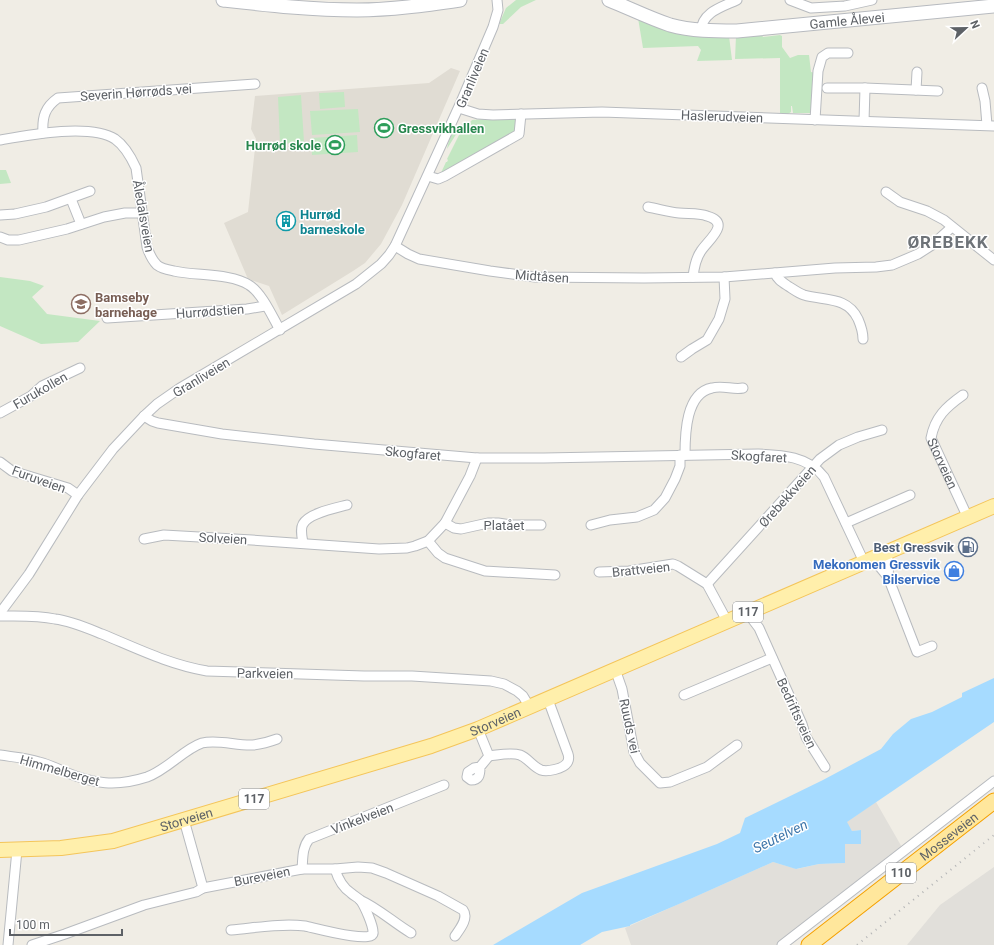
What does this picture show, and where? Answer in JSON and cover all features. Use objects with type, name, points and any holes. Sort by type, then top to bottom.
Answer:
[{"type":"highway","name":"Mosseveien","points":[[809,945],[994,800]]},
{"type":"highway","name":"Mosseveien","points":[[823,945],[994,812]]},
{"type":"main road","points":[[223,0],[322,10],[357,10],[400,8],[460,0]]},
{"type":"main road","name":"Gamle Ålevei","points":[[609,0],[670,25],[701,31],[737,31],[994,6]]},
{"type":"main road","name":"Storveien","points":[[0,850],[61,848],[113,841],[431,746],[478,729],[994,506]]},
{"type":"street","name":"Granliveien","points":[[0,613],[29,574],[78,495],[113,449],[157,404],[186,385],[356,284],[381,264],[389,255],[395,246],[428,176],[493,28],[498,10],[497,0]]},
{"type":"street","points":[[701,31],[701,22],[708,15],[737,0]]},
{"type":"street","name":"Gamle Ålevei","points":[[790,0],[811,8],[845,6],[872,0]]},
{"type":"street","points":[[815,120],[819,62],[824,54],[839,48],[848,53]]},
{"type":"street","points":[[916,90],[917,72]]},
{"type":"street","name":"Severin Hørrøds vei","points":[[43,133],[42,121],[44,115],[51,103],[58,98],[255,84]]},
{"type":"street","points":[[827,88],[938,91]]},
{"type":"street","points":[[864,121],[865,88]]},
{"type":"street","name":"Haslerudveien","points":[[459,108],[478,114],[493,115],[602,112],[990,125],[982,88]]},
{"type":"street","points":[[428,176],[438,179],[445,176],[519,134],[521,114]]},
{"type":"street","name":"Åledalsveien","points":[[0,140],[43,133],[89,132],[105,134],[114,138],[123,146],[136,168],[147,247],[150,255],[158,266],[184,274],[231,278],[241,281],[254,288],[280,330]]},
{"type":"street","points":[[0,215],[15,214],[46,207],[90,191]]},
{"type":"street","points":[[886,192],[900,202],[927,211],[952,226],[994,260]]},
{"type":"street","points":[[70,199],[81,224]]},
{"type":"street","points":[[648,208],[706,216],[714,218],[718,222],[719,227],[717,232],[701,250],[695,264],[693,277]]},
{"type":"street","points":[[0,237],[8,240],[19,240],[116,214],[142,213]]},
{"type":"street","name":"Midtåsen","points":[[395,246],[419,259],[535,277],[575,279],[724,277],[892,265],[918,254],[932,245],[952,226]]},
{"type":"street","points":[[775,273],[776,277],[798,293],[848,305],[854,311],[863,331],[862,339]]},
{"type":"street","points":[[681,357],[707,340],[715,325],[725,299],[724,277]]},
{"type":"street","name":"Hurrødstien","points":[[108,318],[247,309],[265,306]]},
{"type":"street","name":"Furukollen","points":[[1,410],[31,396],[42,386],[80,368]]},
{"type":"street","points":[[591,525],[610,520],[637,517],[654,510],[665,498],[680,466],[688,420],[692,404],[696,398],[700,393],[711,388],[743,388]]},
{"type":"street","name":"Storveien","points":[[963,395],[947,406],[932,430],[931,438],[968,518]]},
{"type":"street","name":"Skogfaret","points":[[144,416],[158,423],[222,434],[314,444],[477,458],[758,454],[782,455],[796,458],[813,466],[824,477],[846,523],[875,558],[889,562],[888,576],[917,652],[932,646]]},
{"type":"street","name":"Ørebekkveien","points":[[707,584],[820,459],[840,445],[858,437],[882,430]]},
{"type":"street","name":"Solveien","points":[[144,539],[164,535],[379,549],[415,546],[428,541],[445,524],[470,476],[477,458]]},
{"type":"street","name":"Furuveien","points":[[1,466],[12,471],[68,488],[78,495]]},
{"type":"street","points":[[846,523],[910,495]]},
{"type":"street","points":[[303,543],[302,526],[308,519],[347,505]]},
{"type":"street","name":"Platået","points":[[445,524],[454,528],[488,523],[541,525]]},
{"type":"street","points":[[428,541],[438,554],[445,558],[485,571],[555,575]]},
{"type":"street","name":"Brattveien","points":[[599,572],[629,571],[673,564],[707,584],[727,621]]},
{"type":"street","name":"Bedriftsveien","points":[[752,610],[758,618],[759,628],[802,724],[806,737],[825,767]]},
{"type":"street","name":"Parkveien","points":[[0,616],[27,616],[56,619],[87,628],[188,668],[229,672],[412,676],[491,681],[511,687],[523,696],[529,706]]},
{"type":"street","points":[[684,695],[772,658]]},
{"type":"street","name":"Ruuds vei","points":[[615,669],[622,689],[634,752],[640,764],[660,783],[670,782],[707,767],[737,745]]},
{"type":"street","points":[[480,767],[489,756],[511,754],[520,755],[540,770],[546,771],[566,765],[569,759],[568,754],[550,705]]},
{"type":"street","points":[[478,729],[489,756]]},
{"type":"street","name":"Himmelberget","points":[[0,755],[39,761],[84,779],[99,783],[115,784],[131,782],[150,776],[168,766],[202,743],[214,742],[252,745],[266,743],[277,739]]},
{"type":"street","points":[[782,945],[994,781]]},
{"type":"street","name":"Vinkelveien","points":[[302,869],[303,852],[305,844],[309,839],[444,785]]},
{"type":"street","points":[[184,820],[203,888]]},
{"type":"street","points":[[8,945],[17,850]]},
{"type":"street","name":"Bureveien","points":[[32,945],[144,905],[196,892],[203,888],[302,869],[358,867],[372,868],[446,900],[463,910],[465,913],[465,919],[455,936]]},
{"type":"street","points":[[335,868],[338,879],[344,888],[411,933]]},
{"type":"street","points":[[231,930],[282,926],[305,926],[356,941],[365,941],[373,937],[374,933],[368,915],[360,900]]},
{"type":"shaded area","name":"Hurrød skole","points":[[451,68],[460,71],[402,205],[381,244],[365,263],[282,315],[269,286],[248,279],[224,223],[248,212],[256,139],[251,129],[255,96],[429,83]]},
{"type":"shaded area","points":[[876,802],[903,849],[782,945],[631,945],[625,928],[773,862],[797,869],[819,864],[845,863],[845,844],[861,844],[861,830],[852,831],[846,822]]},
{"type":"shaded area","points":[[994,867],[994,945],[907,945],[940,905]]},
{"type":"green space","points":[[516,0],[536,0],[521,7],[503,24],[499,24],[506,8]]},
{"type":"green space","points":[[638,18],[729,36],[732,60],[697,61],[701,50],[698,46],[643,48]]},
{"type":"green space","points":[[761,34],[763,37],[782,36],[782,47],[790,58],[798,55],[809,55],[811,72],[815,73],[813,106],[811,113],[793,113],[791,106],[791,112],[788,114],[780,114],[780,58],[735,59],[736,36]]},
{"type":"green space","points":[[344,92],[345,107],[320,109],[319,93]]},
{"type":"green space","points":[[301,95],[304,142],[280,144],[278,97]]},
{"type":"green space","points":[[358,109],[360,132],[312,135],[310,111]]},
{"type":"green space","points":[[518,117],[516,132],[440,175],[459,135],[472,120]]},
{"type":"green space","points":[[464,123],[465,124],[447,149],[452,134]]},
{"type":"green space","name":"Hurrød skole","points":[[357,135],[358,152],[312,155],[311,138]]},
{"type":"green space","points":[[0,170],[6,170],[11,183],[0,184]]},
{"type":"green space","points":[[0,277],[30,281],[44,286],[32,297],[47,314],[100,321],[78,342],[41,344],[0,326]]},
{"type":"water","name":"Seutelven","points":[[994,678],[994,722],[847,822],[852,831],[861,830],[861,844],[845,844],[845,863],[819,864],[796,869],[773,862],[630,926],[602,932],[580,945],[493,945],[582,893],[717,844],[740,833],[745,818],[823,780],[881,749],[893,734],[911,719],[932,712],[962,697],[962,693]]},
{"type":"railway","points":[[857,945],[994,835]]},
{"type":"place","name":"Gressvikhallen","points":[[384,128]]},
{"type":"place","name":"Hurrød skole","points":[[335,145]]},
{"type":"place","name":"Hurrød barneskole","points":[[286,221]]},
{"type":"place","name":"Bamseby barnehage","points":[[81,304]]},
{"type":"place","name":"Best Gressvik","points":[[968,547]]},
{"type":"place","name":"Mekonomen Gressvik Bilservice","points":[[954,571]]},
{"type":"district","name":"ØREBEKK","points":[[948,242]]}]
